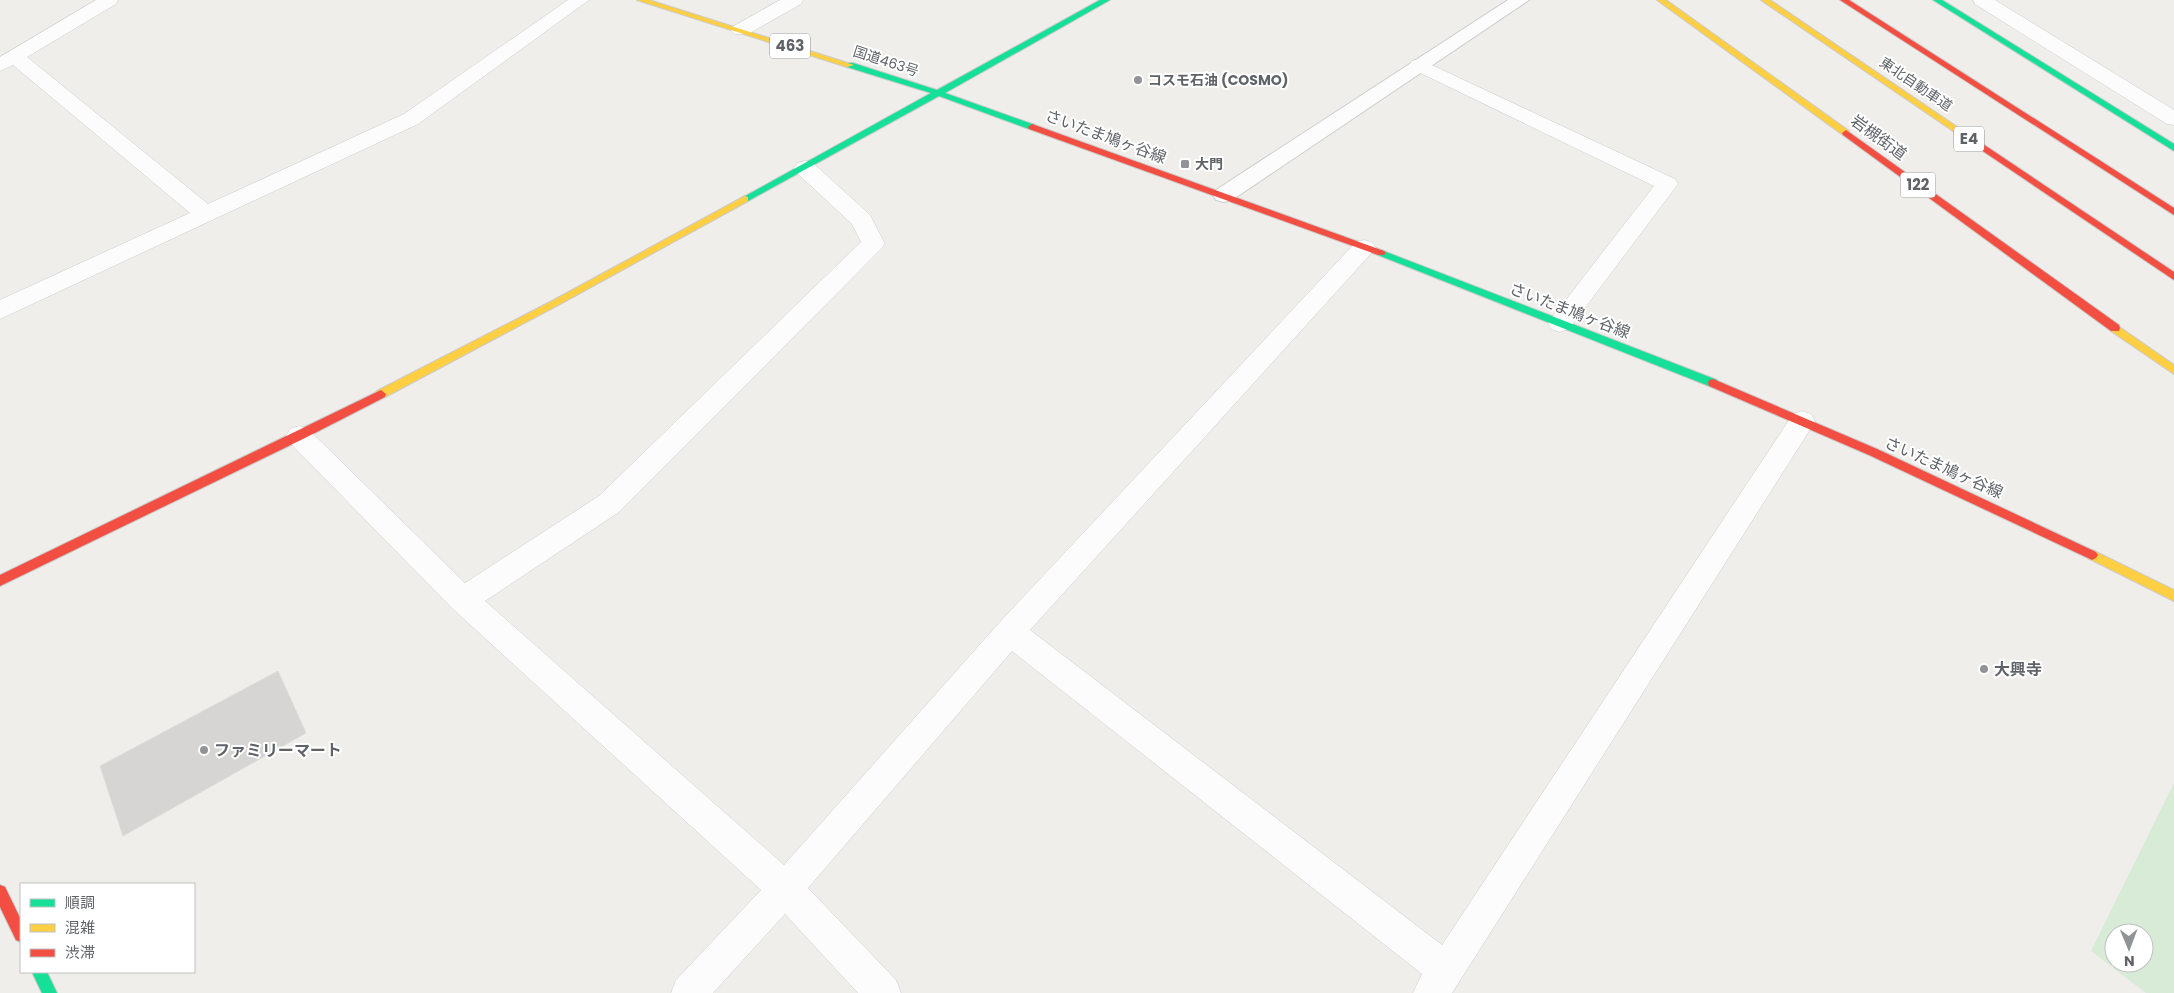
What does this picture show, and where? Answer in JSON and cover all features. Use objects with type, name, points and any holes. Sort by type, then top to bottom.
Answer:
[{"type":"main road","name":"国道463号","points":[[641,0],[938,93]]},
{"type":"main road","points":[[0,581],[299,436],[557,302],[805,168],[1106,0]]},
{"type":"main road","name":"岩槻街道","points":[[1661,0],[2174,370]]},
{"type":"main road","name":"東北自動車道","points":[[1765,0],[2174,277]]},
{"type":"main road","name":"東北自動車道","points":[[1844,0],[2174,212]]},
{"type":"main road","points":[[1937,0],[2174,148]]},
{"type":"main road","name":"さいたま鳩ヶ谷線","points":[[938,93],[1224,195],[1560,322],[1802,421],[1993,507],[2174,596]]},
{"type":"main road","points":[[0,892],[20,933]]},
{"type":"main road","points":[[40,973],[50,993]]},
{"type":"street","points":[[109,0],[7,61],[206,214]]},
{"type":"street","points":[[0,310],[411,119],[580,0]]},
{"type":"street","points":[[741,30],[794,0]]},
{"type":"street","points":[[1982,0],[2174,119]]},
{"type":"street","points":[[1419,66],[1666,184],[1560,322]]},
{"type":"street","points":[[463,600],[610,504],[873,244],[862,220],[805,168]]},
{"type":"street","points":[[689,993],[785,889],[1010,632],[1364,248]]},
{"type":"street","points":[[1010,632],[1438,982],[1802,421]]},
{"type":"street","points":[[299,436],[463,600],[785,889],[883,993]]},
{"type":"lane","points":[[1224,195],[1520,0]]},
{"type":"green space","points":[[2174,783],[2174,993],[2146,993],[2120,973],[2154,973],[2154,923],[2105,923]]},
{"type":"green space","points":[[2104,925],[2104,961],[2091,951]]},
{"type":"building","name":"ファミリーマート","points":[[278,671],[306,733],[123,836],[100,766]]},
{"type":"traffic: fast","points":[[850,65],[938,93],[1106,0]]},
{"type":"traffic: fast","points":[[1937,0],[2174,148]]},
{"type":"traffic: fast","points":[[745,199],[938,93],[1032,127]]},
{"type":"traffic: fast","points":[[1381,253],[1713,383]]},
{"type":"traffic: fast","points":[[40,973],[50,993]]},
{"type":"traffic: slow","points":[[641,0],[850,65]]},
{"type":"traffic: slow","points":[[1661,0],[1846,133]]},
{"type":"traffic: slow","points":[[1765,0],[1962,133]]},
{"type":"traffic: slow","points":[[381,394],[557,302],[745,199]]},
{"type":"traffic: slow","points":[[2115,328],[2174,370]]},
{"type":"traffic: slow","points":[[2092,555],[2174,596]]},
{"type":"traffic: jam","points":[[1844,0],[2174,212]]},
{"type":"traffic: jam","points":[[1032,127],[1381,253]]},
{"type":"traffic: jam","points":[[1846,133],[2115,328]]},
{"type":"traffic: jam","points":[[1962,133],[2174,277]]},
{"type":"traffic: jam","points":[[1713,383],[1873,452],[2092,555]]},
{"type":"traffic: jam","points":[[0,581],[299,436],[381,394]]},
{"type":"traffic: jam","points":[[0,892],[20,933]]},
{"type":"place","name":"コスモ石油 (COSMO)","points":[[1138,80]]},
{"type":"place","name":"大門","points":[[1185,164]]},
{"type":"place","name":"大興寺","points":[[1984,669]]},
{"type":"place","name":"ファミリーマート","points":[[204,750]]}]
